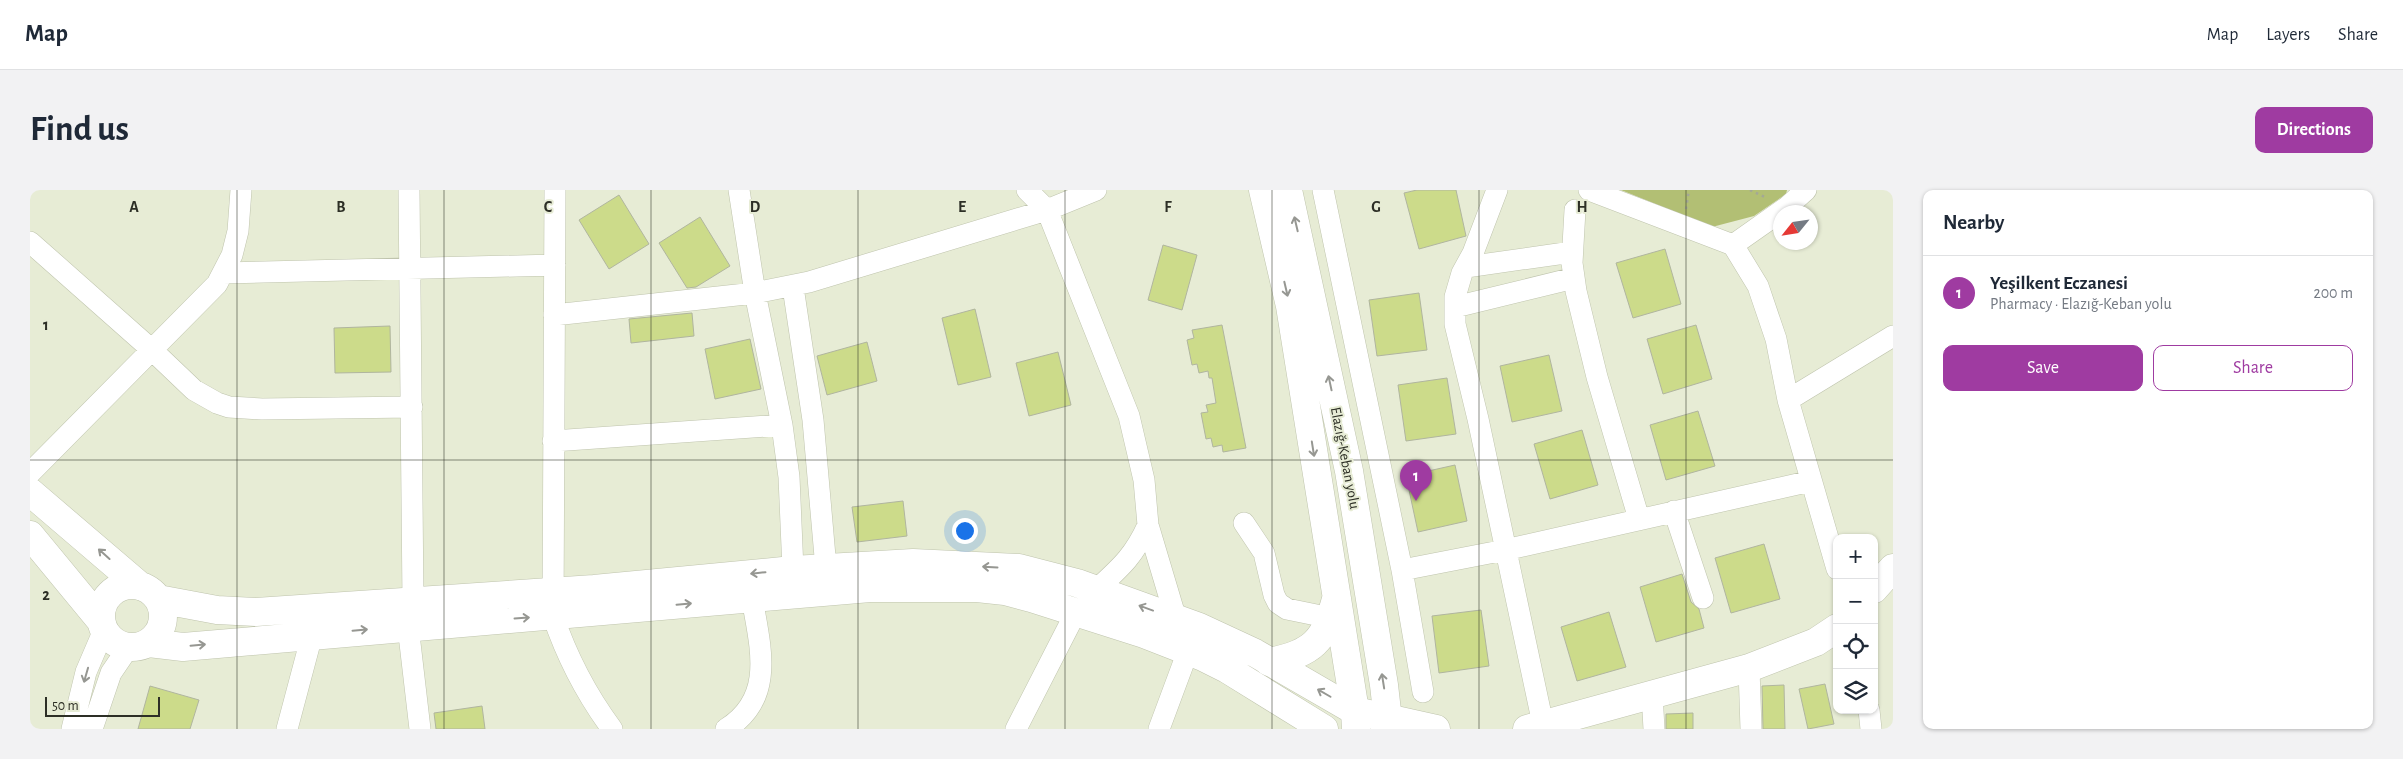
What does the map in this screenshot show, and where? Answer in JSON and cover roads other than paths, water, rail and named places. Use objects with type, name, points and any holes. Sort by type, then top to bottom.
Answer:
[{"type":"main road","name":"Elazığ-Keban yolu","points":[[1263,190],[1290,306],[1334,606],[1356,720]]},
{"type":"main road","name":"Elazığ-Keban yolu","points":[[1288,190],[1349,471],[1389,724]]},
{"type":"main road","points":[[30,492],[149,593],[163,612],[163,620],[156,637],[139,645]]},
{"type":"main road","points":[[30,535],[116,643],[183,647],[312,635],[410,614]]},
{"type":"main road","points":[[553,603],[594,589],[793,570],[913,563],[1019,568],[1096,590],[1207,631],[1269,662],[1356,720],[1436,729]]},
{"type":"main road","points":[[1878,585],[1893,568]]},
{"type":"main road","points":[[102,626],[103,604],[114,590],[131,585],[149,593],[217,610],[410,614],[553,603],[752,598],[870,588],[948,586],[1005,591],[1076,612],[1188,651],[1227,669],[1324,729]]},
{"type":"main road","points":[[1878,600],[1893,594]]},
{"type":"main road","points":[[1269,662],[1296,656],[1307,650],[1324,633],[1334,606]]},
{"type":"main road","points":[[1538,727],[1652,693],[1749,668],[1816,642],[1833,631]]},
{"type":"street","points":[[30,473],[218,284],[232,255],[238,231],[241,190]]},
{"type":"street","points":[[409,190],[412,407],[410,614],[420,729]]},
{"type":"street","points":[[555,190],[553,603],[564,646],[580,680],[612,729]]},
{"type":"street","points":[[739,190],[755,293],[782,425],[789,477],[793,570]]},
{"type":"street","points":[[1028,190],[1047,210],[1129,416],[1144,480],[1148,525],[1176,619]]},
{"type":"street","points":[[554,315],[755,293],[793,287],[1047,210],[1096,190]]},
{"type":"street","points":[[1323,190],[1402,570],[1423,692]]},
{"type":"street","points":[[1498,190],[1455,297],[1455,324],[1478,419],[1505,550],[1538,727]]},
{"type":"street","points":[[1589,190],[1732,245],[1758,286],[1776,339],[1788,400],[1833,555]]},
{"type":"street","points":[[1732,245],[1787,207],[1806,190]]},
{"type":"street","points":[[1575,210],[1572,252],[1574,278],[1583,326],[1639,519]]},
{"type":"street","points":[[30,242],[205,398],[229,407],[262,409],[412,407]]},
{"type":"street","points":[[1466,267],[1572,252]]},
{"type":"street","points":[[223,273],[555,265]]},
{"type":"street","points":[[1455,307],[1574,278]]},
{"type":"street","points":[[793,287],[813,420],[826,568]]},
{"type":"street","points":[[1788,400],[1893,336]]},
{"type":"street","points":[[553,441],[782,425]]},
{"type":"street","points":[[1402,570],[1505,550],[1811,480]]},
{"type":"street","points":[[1674,512],[1703,598]]},
{"type":"street","points":[[1244,523],[1264,553],[1274,595],[1278,603],[1287,609],[1334,606]]},
{"type":"street","points":[[1096,590],[1126,563],[1137,548],[1148,525]]},
{"type":"street","points":[[726,729],[747,710],[761,675],[762,662],[752,598]]},
{"type":"street","points":[[1016,729],[1076,612]]},
{"type":"street","points":[[72,729],[86,672],[102,626]]},
{"type":"street","points":[[287,729],[312,635]]},
{"type":"street","points":[[92,729],[111,673],[139,645]]},
{"type":"street","points":[[1159,729],[1188,651]]},
{"type":"street","points":[[1749,668],[1751,729]]},
{"type":"street","points":[[1652,693],[1654,729]]},
{"type":"street","points":[[1869,714],[1870,729]]},
{"type":"place","name":"Yeşilkent Eczanesi","points":[[1416,501]]}]
